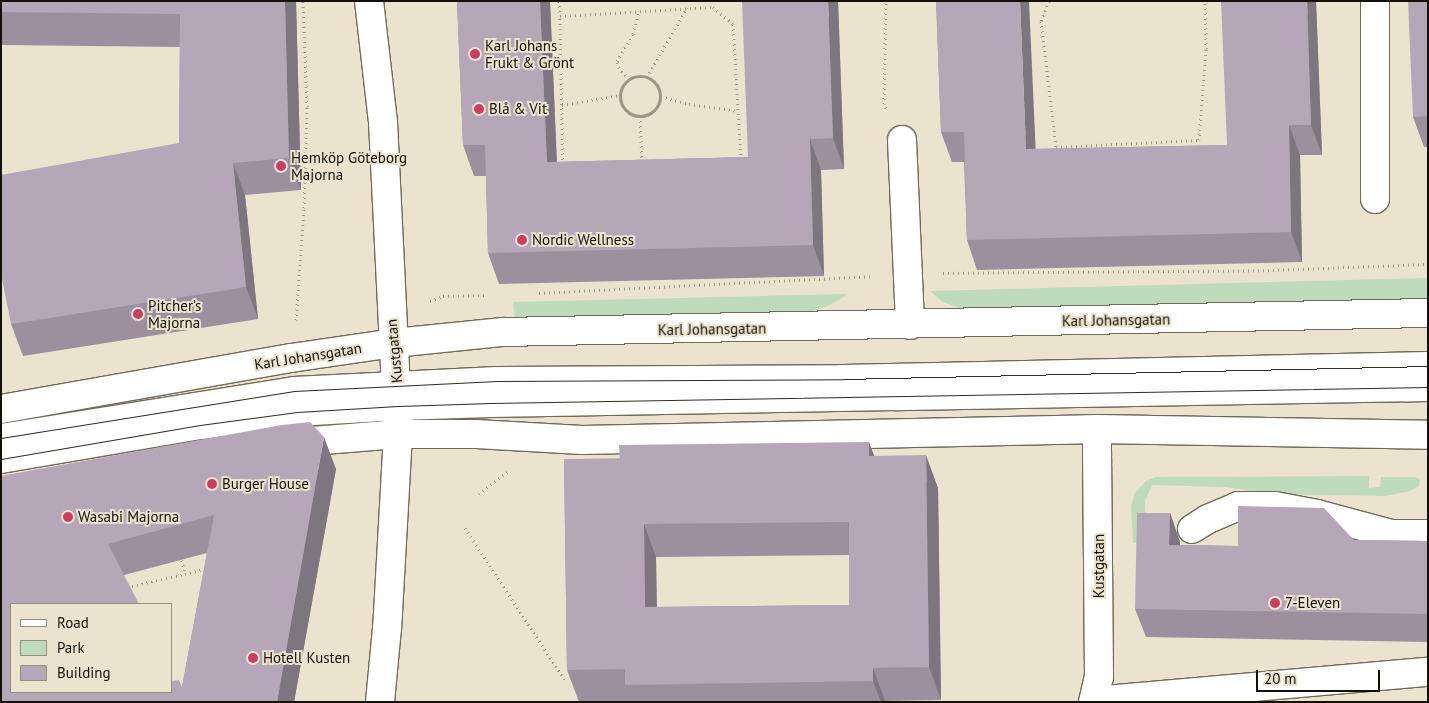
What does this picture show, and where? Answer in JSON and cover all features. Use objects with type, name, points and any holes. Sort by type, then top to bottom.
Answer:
[{"type":"street","name":"Kustgatan","points":[[370,1],[383,122],[391,316],[398,396],[398,434],[387,628],[380,702]]},
{"type":"street","points":[[1375,1],[1375,198]]},
{"type":"street","points":[[902,140],[910,325]]},
{"type":"street","name":"Karl Johansgatan","points":[[1,409],[291,358],[394,343],[503,332],[910,325],[1428,312]]},
{"type":"street","points":[[1,458],[191,426],[297,412],[497,381],[843,379],[1428,366]]},
{"type":"street","points":[[1,438],[294,391],[491,403],[1428,386]]},
{"type":"street","name":"Kustgatan","points":[[1093,701],[1100,677],[1097,428]]},
{"type":"street","points":[[260,446],[398,434],[476,434],[582,440],[1097,428],[1428,435]]},
{"type":"street","points":[[1192,529],[1208,519],[1238,506],[1275,506],[1317,514],[1391,534],[1428,534]]},
{"type":"street","points":[[1093,701],[1428,672]]},
{"type":"path","points":[[291,358],[295,332],[304,208],[307,107],[303,1]]},
{"type":"path","points":[[559,1],[563,179],[742,176],[733,24],[713,7],[560,16]]},
{"type":"path","points":[[713,7],[714,1]]},
{"type":"path","points":[[886,1],[884,104],[902,140]]},
{"type":"path","points":[[1050,1],[1041,21],[1056,147],[1199,140],[1206,49],[1205,1]]},
{"type":"path","points":[[647,77],[686,8]]},
{"type":"path","points":[[629,78],[619,68],[617,61],[633,34],[639,11]]},
{"type":"path","points":[[641,75],[647,77],[657,84],[661,96],[659,103],[652,112],[640,116],[628,112],[623,107],[620,95],[621,89],[629,78],[641,75]]},
{"type":"path","points":[[562,105],[620,95]]},
{"type":"path","points":[[661,96],[689,104],[739,111]]},
{"type":"path","points":[[640,116],[643,177]]},
{"type":"path","points":[[537,293],[908,274],[1274,270],[1428,264]]},
{"type":"path","points":[[479,494],[496,478],[512,469]]},
{"type":"path","points":[[465,528],[566,682]]},
{"type":"path","points":[[182,560],[185,574]]},
{"type":"path","points":[[120,588],[210,567]]},
{"type":"green space","points":[[1428,278],[1428,299],[962,309],[943,302],[930,291]]},
{"type":"green space","points":[[847,295],[830,305],[801,315],[515,319],[513,302]]},
{"type":"green space","points":[[1369,476],[1369,488],[1380,487],[1381,477],[1416,477],[1420,480],[1419,486],[1410,491],[1386,496],[1271,494],[1225,487],[1152,485],[1145,501],[1145,541],[1133,543],[1131,506],[1135,493],[1146,481],[1155,477]]},
{"type":"building","points":[[1,1],[285,1],[289,158],[233,163],[246,287],[11,324],[1,274],[1,175],[179,143],[180,14],[1,12]]},
{"type":"building","points":[[457,1],[540,1],[547,162],[748,157],[742,1],[828,1],[833,138],[810,139],[813,245],[488,253],[485,145],[463,145]]},
{"type":"building","points":[[936,1],[1020,1],[1026,149],[1227,145],[1221,1],[1307,1],[1311,125],[1289,125],[1291,232],[967,240],[964,132],[941,132]]},
{"type":"building","points":[[1408,1],[1428,1],[1428,116],[1413,117]]},
{"type":"building","points":[[310,422],[324,437],[277,702],[1,702],[1,476],[282,425]]},
{"type":"building","points":[[869,442],[869,456],[926,455],[929,667],[873,668],[873,681],[625,685],[625,669],[567,670],[564,459],[620,459],[619,445]],"holes":[[[849,522],[849,605],[645,607],[644,524]]]},
{"type":"building","points":[[1238,506],[1324,508],[1354,540],[1428,541],[1428,614],[1135,609],[1137,513],[1170,513],[1169,545],[1238,546]]},
{"type":"tram line","points":[[1,438],[294,391],[497,381],[843,379],[1428,366]]},
{"type":"tram line","points":[[1,459],[200,425],[297,412],[398,406],[1428,387]]},
{"type":"place","name":"Karl Johans Frukt & Grönt","points":[[475,54]]},
{"type":"place","name":"Blå & Vit","points":[[479,109]]},
{"type":"place","name":"Hemköp Göteborg Majorna","points":[[281,166]]},
{"type":"place","name":"Nordic Wellness","points":[[522,240]]},
{"type":"place","name":"Pitcher’s Majorna","points":[[138,314]]},
{"type":"place","name":"Burger House","points":[[212,484]]},
{"type":"place","name":"Wasabi Majorna","points":[[68,517]]},
{"type":"place","name":"7-Eleven","points":[[1275,603]]},
{"type":"place","name":"Hotell Kusten","points":[[253,658]]}]
